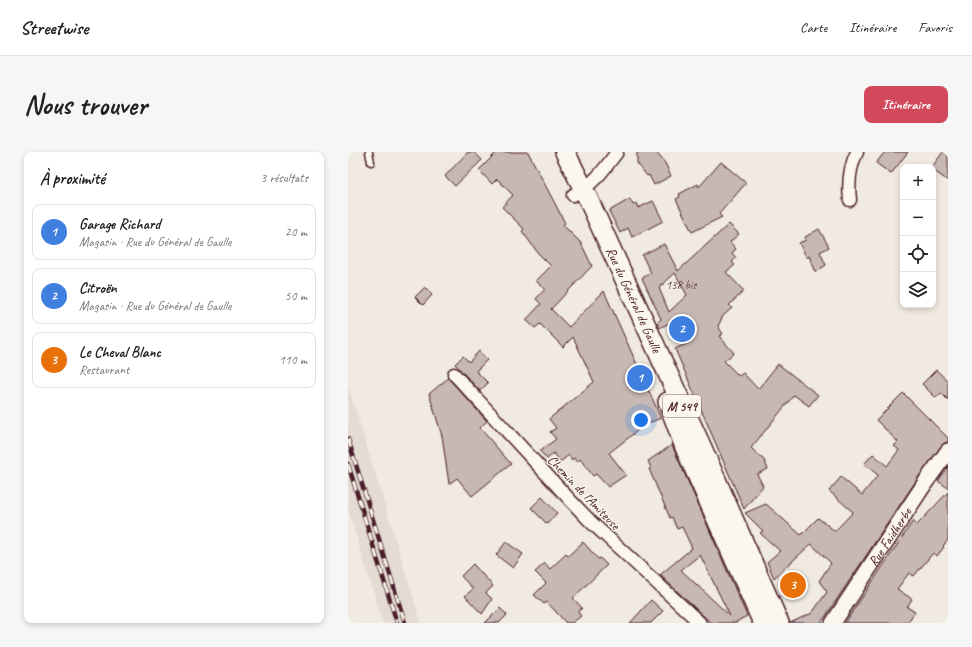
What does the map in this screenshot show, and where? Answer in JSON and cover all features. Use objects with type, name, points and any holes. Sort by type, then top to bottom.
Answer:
[{"type":"main road","name":"Rue du Général de Gaulle","points":[[551,152],[578,193],[702,448],[779,623]]},
{"type":"main road","name":"Rue du Général de Gaulle","points":[[565,152],[578,193],[666,397],[686,450],[763,623]]},
{"type":"street","points":[[578,193],[593,182],[617,152]]},
{"type":"street","points":[[850,200],[850,170],[857,152]]},
{"type":"street","name":"Chemin de l'Amiteuse","points":[[454,374],[591,522],[700,623]]},
{"type":"street","name":"Rue Faidherbe","points":[[833,623],[927,480],[948,451]]},
{"type":"lane","points":[[368,152],[371,162]]},
{"type":"shaded area","points":[[348,385],[421,623],[383,623],[348,509]]},
{"type":"building","points":[[468,152],[474,152],[482,160],[455,186],[445,176]]},
{"type":"building","points":[[497,152],[528,152],[565,223],[563,225],[581,243],[592,266],[551,309],[569,327],[604,291],[661,418],[646,424],[609,453],[626,475],[608,487],[596,474],[593,476],[580,459],[577,462],[574,458],[572,460],[569,455],[560,462],[554,453],[547,459],[540,451],[556,439],[550,432],[556,428],[549,419],[594,382],[573,337],[563,347],[540,324],[535,328],[526,320],[541,304],[536,299],[545,289],[536,281],[551,266],[538,253],[522,231],[524,229],[502,207],[513,195],[497,179],[492,184],[479,170]]},
{"type":"building","points":[[637,152],[656,152],[665,163],[671,176],[654,185],[649,175],[647,176],[637,163]]},
{"type":"building","points":[[885,152],[908,152],[891,174],[876,163]]},
{"type":"building","points":[[943,152],[948,152],[948,181],[936,172],[936,164],[934,164]]},
{"type":"building","points":[[721,162],[746,183],[719,214],[722,217],[692,232],[676,199],[680,197],[679,194],[698,184],[699,187]]},
{"type":"building","points":[[630,199],[633,205],[636,203],[638,208],[653,201],[663,221],[632,237],[628,228],[620,233],[609,211]]},
{"type":"building","points":[[729,224],[739,234],[730,242],[736,249],[732,253],[736,258],[732,262],[735,265],[726,272],[744,291],[729,305],[732,308],[723,316],[718,326],[723,334],[719,336],[734,353],[724,361],[739,376],[743,373],[758,389],[778,364],[818,395],[809,406],[794,395],[751,448],[764,460],[768,469],[757,474],[763,486],[744,509],[675,349],[690,342],[672,322],[659,328],[657,323],[661,319],[642,278],[651,273],[642,255],[664,244],[678,271]],"holes":[[[675,273],[687,295],[669,312],[659,288]]]},
{"type":"building","points":[[819,229],[829,247],[820,252],[826,265],[816,272],[809,256],[807,258],[799,243],[806,240],[805,237]]},
{"type":"building","points":[[425,287],[432,295],[423,305],[415,297]]},
{"type":"building","points":[[479,351],[487,360],[476,371],[488,383],[480,391],[455,364],[463,356],[469,362]]},
{"type":"building","points":[[936,370],[948,381],[948,400],[941,393],[936,398],[922,384]]},
{"type":"building","points":[[448,378],[487,421],[480,428],[511,464],[472,496],[457,478],[449,484],[442,436],[429,394]]},
{"type":"building","points":[[903,393],[948,438],[948,442],[941,446],[920,475],[821,623],[790,623],[812,613],[827,592],[819,581],[831,563],[811,544],[774,578],[767,562],[780,551],[760,533],[763,531],[745,513],[766,504],[801,535],[818,518],[835,531],[853,512],[829,491],[841,477],[862,495],[878,475],[864,464],[873,454],[887,466],[899,450],[894,446],[898,442],[876,420]]},
{"type":"building","points":[[672,445],[747,616],[736,622],[737,623],[711,623],[660,575],[692,548],[682,527],[677,529],[672,517],[670,518],[649,469],[651,468],[648,461]],"holes":[[[700,555],[730,616],[681,570]]]},
{"type":"building","points":[[948,466],[948,488],[938,481]]},
{"type":"building","points":[[948,492],[948,540],[937,556],[933,553],[914,576],[909,573],[897,589],[912,599],[907,607],[915,612],[907,623],[845,623],[913,521],[917,525]]},
{"type":"building","points":[[542,497],[557,513],[547,524],[531,508]]},
{"type":"building","points":[[506,542],[523,554],[513,568],[496,555]]},
{"type":"building","points":[[583,542],[598,559],[600,558],[607,565],[573,598],[582,608],[578,612],[581,616],[572,623],[566,623],[547,602],[544,604],[534,595],[546,583],[535,572],[545,563],[550,569],[566,554],[568,556]]},
{"type":"building","points":[[473,564],[493,586],[486,593],[492,599],[482,614],[465,596],[473,589],[461,576]]},
{"type":"building","points":[[651,600],[663,611],[651,623],[630,623]]},
{"type":"building","points":[[500,608],[507,615],[499,623],[485,623]]},
{"type":"railway","points":[[348,439],[405,623]]},
{"type":"railway","points":[[348,464],[397,623]]},
{"type":"place","name":"Citroën","points":[[682,329]]},
{"type":"place","name":"Garage Richard","points":[[640,378]]},
{"type":"place","name":"Le Cheval Blanc","points":[[793,585]]}]
